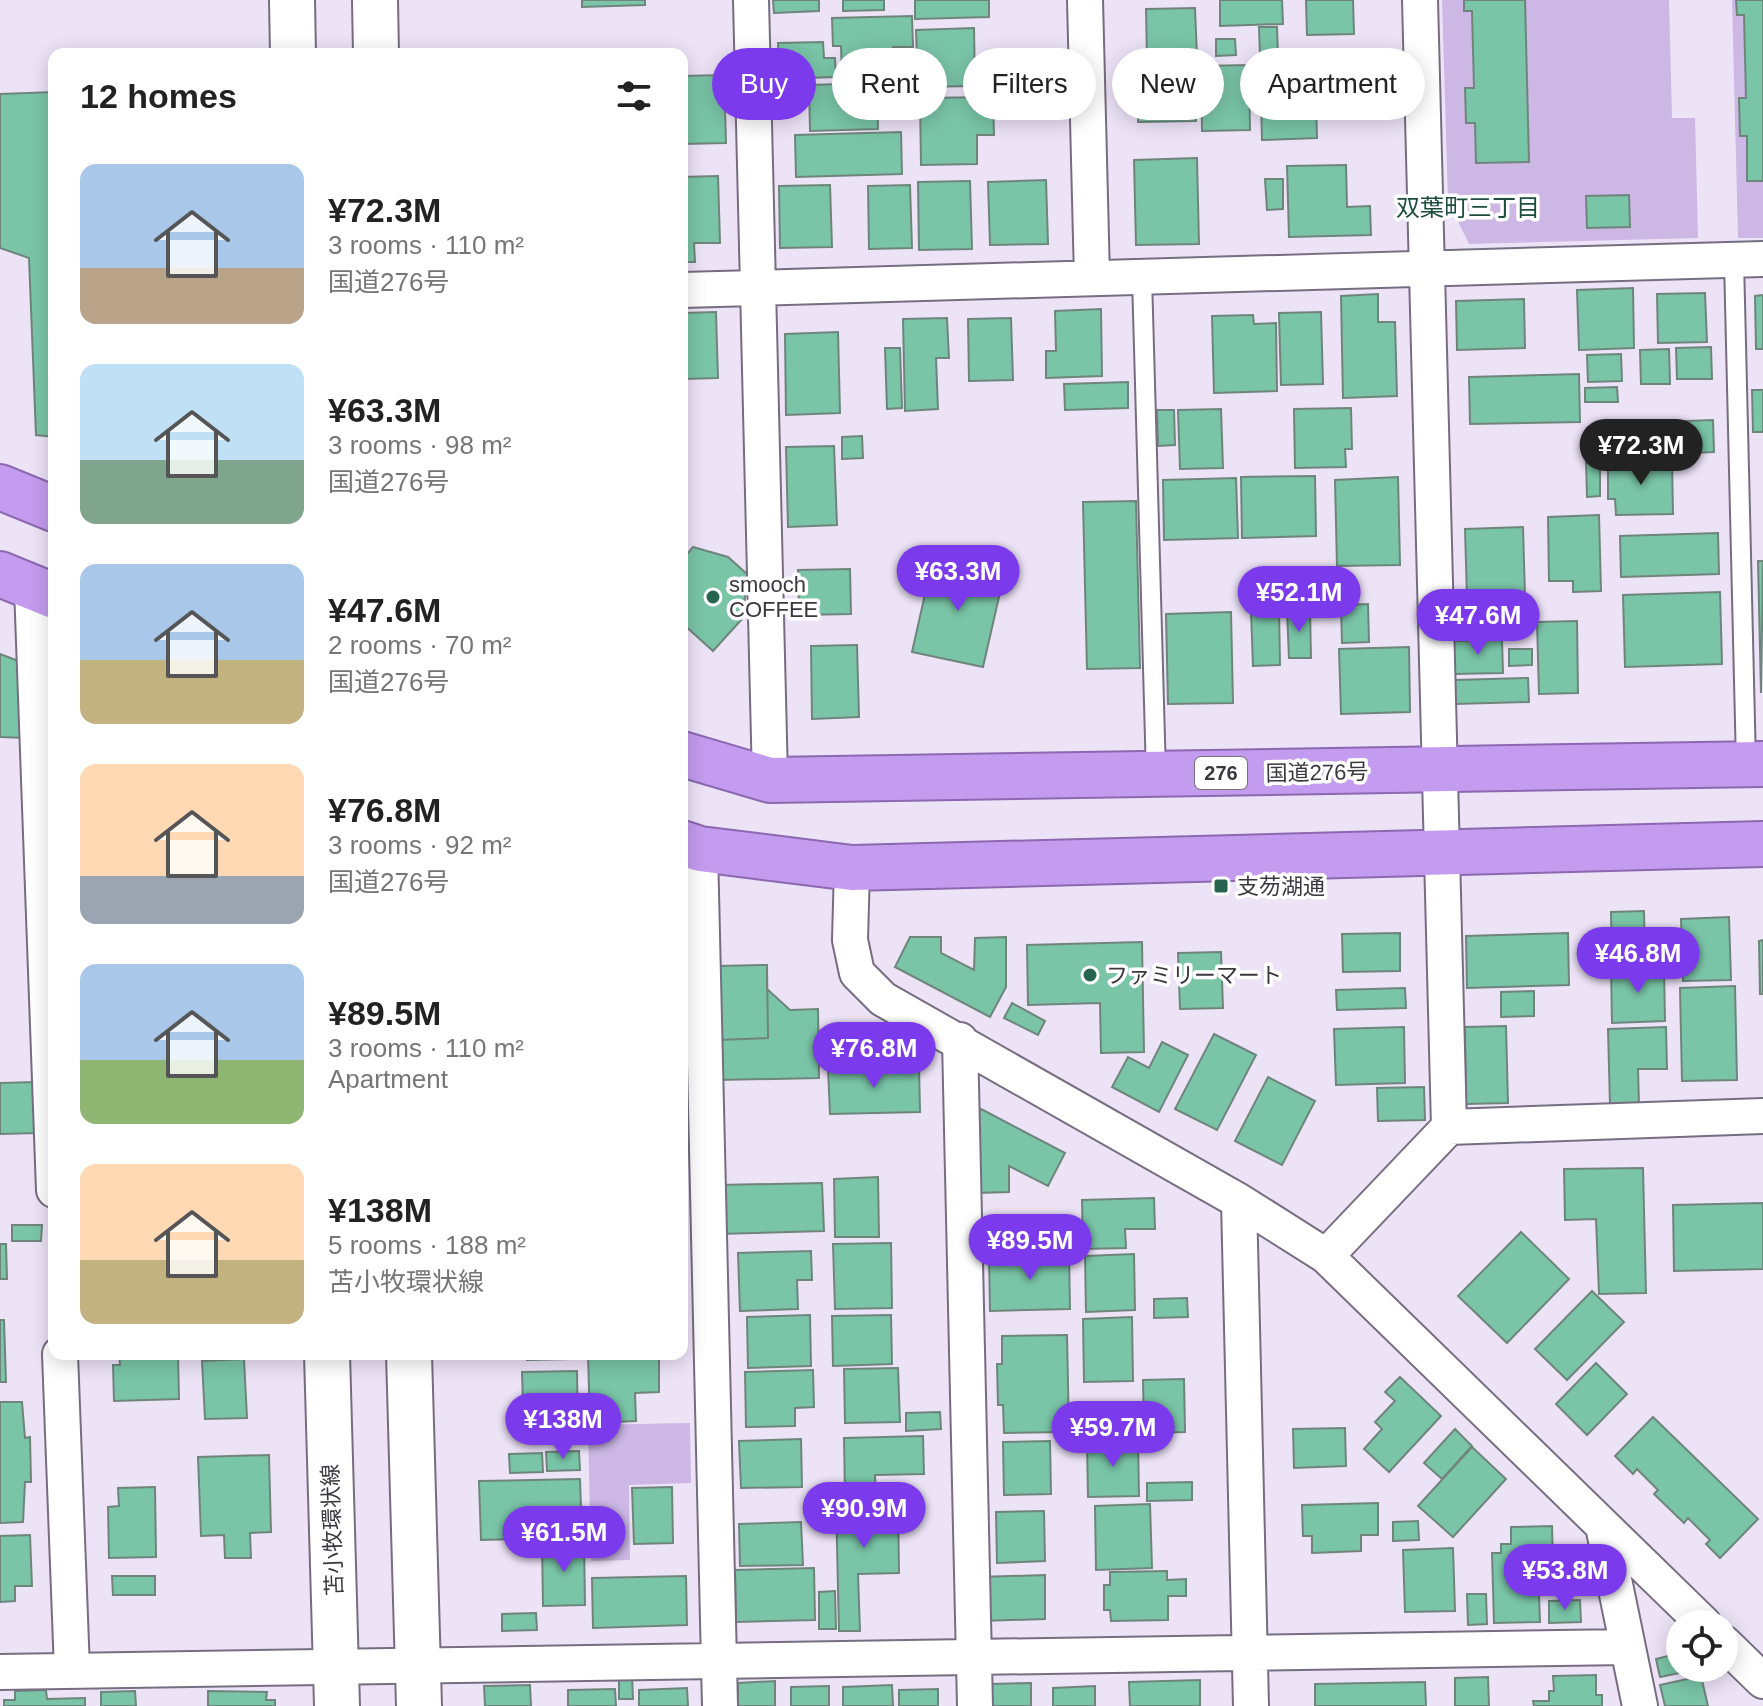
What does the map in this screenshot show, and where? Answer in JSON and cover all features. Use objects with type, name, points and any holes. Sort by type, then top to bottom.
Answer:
[{"type":"highway","points":[[0,487],[48,507]]},
{"type":"highway","name":"国道276号","points":[[688,756],[770,780],[1754,764]]},
{"type":"highway","points":[[691,846],[852,868],[1763,844]]},
{"type":"main road","points":[[292,0],[293,48]]},
{"type":"main road","points":[[375,0],[376,48]]},
{"type":"main road","name":"苫小牧環状線","points":[[327,1360],[337,1686]]},
{"type":"main road","points":[[409,1360],[418,1686]]},
{"type":"street","points":[[751,0],[770,780]]},
{"type":"street","points":[[1085,0],[1092,278]]},
{"type":"street","points":[[1420,0],[1449,1127]]},
{"type":"street","points":[[688,290],[1748,260]]},
{"type":"street","points":[[29,586],[48,1045]]},
{"type":"street","points":[[691,846],[720,1706]]},
{"type":"street","points":[[852,868],[850,940],[857,973],[883,999],[1239,1201],[1326,1256],[1690,1610]]},
{"type":"street","points":[[960,1040],[975,1706]]},
{"type":"street","points":[[1326,1256],[1449,1127],[1763,1116]]},
{"type":"street","points":[[1239,1201],[1251,1706]]},
{"type":"street","points":[[60,1360],[72,1670]]},
{"type":"street","points":[[1603,1526],[1640,1706]]},
{"type":"street","points":[[0,1672],[72,1670],[337,1686],[418,1686],[719,1661],[1628,1647]]},
{"type":"street","points":[[1738,1657],[1763,1681]]},
{"type":"lane","points":[[1748,260],[1754,764]]},
{"type":"lane","points":[[1142,277],[1156,774]]},
{"type":"shaded area","points":[[1442,0],[1669,0],[1672,118],[1695,118],[1698,238],[1469,244],[1448,201]]},
{"type":"shaded area","points":[[1732,0],[1763,0],[1763,238],[1738,238]]},
{"type":"shaded area","points":[[690,1423],[691,1483],[629,1485],[630,1560],[591,1561],[588,1425]]},
{"type":"building","points":[[582,0],[645,0],[645,5],[582,7]]},
{"type":"building","points":[[773,0],[819,0],[819,11],[774,13]]},
{"type":"building","points":[[843,0],[884,0],[884,10],[843,11]]},
{"type":"building","points":[[915,0],[989,0],[989,17],[915,19]]},
{"type":"building","points":[[1220,0],[1282,0],[1283,24],[1220,26]]},
{"type":"building","points":[[1306,0],[1353,0],[1354,34],[1307,35]]},
{"type":"building","points":[[1464,0],[1525,0],[1529,162],[1476,163],[1475,123],[1466,123],[1465,88],[1474,88],[1472,11],[1464,11]]},
{"type":"building","points":[[1736,0],[1763,0],[1763,181],[1747,181],[1747,136],[1740,136],[1739,98],[1746,98],[1744,15],[1737,15]]},
{"type":"building","points":[[1195,8],[1197,48],[1147,48],[1146,9]]},
{"type":"building","points":[[912,16],[913,47],[833,46],[832,18]]},
{"type":"building","points":[[1259,27],[1277,27],[1278,48],[1260,48]]},
{"type":"building","points":[[974,28],[974,48],[963,48],[963,86],[947,86],[947,48],[917,48],[916,30]]},
{"type":"building","points":[[1216,39],[1235,39],[1236,55],[1224,56],[1224,48],[1216,48]]},
{"type":"building","points":[[823,42],[824,58],[832,58],[832,77],[816,78],[816,48],[778,48],[778,43]]},
{"type":"building","points":[[1240,65],[1240,120],[1250,120],[1250,130],[1202,131],[1202,120],[1224,120],[1224,66]]},
{"type":"building","points":[[712,75],[712,120],[725,120],[726,143],[688,144],[688,76]]},
{"type":"building","points":[[832,84],[832,120],[878,120],[878,129],[810,131],[810,120],[816,120],[816,85]]},
{"type":"building","points":[[48,92],[48,436],[36,435],[29,258],[0,248],[0,94]]},
{"type":"building","points":[[963,97],[963,120],[994,120],[994,135],[977,135],[977,164],[921,165],[920,120],[947,120],[947,98]]},
{"type":"building","points":[[1138,120],[1196,120],[1196,121]]},
{"type":"building","points":[[1261,120],[1317,120],[1317,138],[1262,140]]},
{"type":"building","points":[[901,132],[902,174],[796,177],[795,135]]},
{"type":"building","points":[[1197,158],[1199,244],[1136,245],[1134,160]]},
{"type":"building","points":[[1346,165],[1347,207],[1370,206],[1371,235],[1289,237],[1287,166]]},
{"type":"building","points":[[718,176],[720,243],[694,243],[695,262],[688,262],[688,177]]},
{"type":"building","points":[[1265,179],[1283,179],[1283,209],[1267,210]]},
{"type":"building","points":[[1046,180],[1048,244],[990,245],[988,182]]},
{"type":"building","points":[[970,181],[972,249],[919,250],[918,182]]},
{"type":"building","points":[[830,185],[832,247],[780,248],[779,186]]},
{"type":"building","points":[[910,185],[912,248],[869,249],[868,186]]},
{"type":"building","points":[[1629,195],[1630,227],[1587,228],[1586,196]]},
{"type":"building","points":[[1633,288],[1634,348],[1579,350],[1577,290]]},
{"type":"building","points":[[1705,293],[1707,342],[1658,343],[1657,294]]},
{"type":"building","points":[[1378,294],[1378,322],[1395,322],[1397,396],[1343,398],[1341,296]]},
{"type":"building","points":[[1763,295],[1763,349],[1756,349],[1755,296]]},
{"type":"building","points":[[1524,299],[1525,348],[1457,350],[1456,301]]},
{"type":"building","points":[[1101,309],[1102,376],[1046,378],[1046,351],[1056,351],[1055,311]]},
{"type":"building","points":[[716,312],[718,378],[688,379],[688,313]]},
{"type":"building","points":[[1321,312],[1323,384],[1281,385],[1279,313]]},
{"type":"building","points":[[1253,315],[1254,324],[1276,323],[1277,391],[1214,393],[1212,316]]},
{"type":"building","points":[[947,318],[949,358],[936,358],[938,409],[905,411],[903,319]]},
{"type":"building","points":[[1011,318],[1013,380],[969,381],[968,319]]},
{"type":"building","points":[[838,332],[840,413],[786,415],[785,334]]},
{"type":"building","points":[[1711,347],[1712,379],[1677,379],[1676,348]]},
{"type":"building","points":[[885,348],[900,348],[902,408],[887,409]]},
{"type":"building","points":[[1669,349],[1670,384],[1641,384],[1640,350]]},
{"type":"building","points":[[1621,354],[1622,381],[1588,382],[1587,355]]},
{"type":"building","points":[[1579,374],[1580,422],[1470,424],[1469,377]]},
{"type":"building","points":[[1128,382],[1128,408],[1065,410],[1064,384]]},
{"type":"building","points":[[1617,387],[1618,402],[1585,402],[1585,388]]},
{"type":"building","points":[[1752,390],[1763,390],[1763,432],[1753,432]]},
{"type":"building","points":[[1351,408],[1352,449],[1345,449],[1346,467],[1295,468],[1294,409]]},
{"type":"building","points":[[1221,409],[1223,468],[1180,469],[1178,410]]},
{"type":"building","points":[[1157,410],[1174,410],[1175,445],[1158,446]]},
{"type":"building","points":[[1713,420],[1714,452],[1662,454],[1661,422]]},
{"type":"building","points":[[1656,426],[1656,457],[1618,458],[1617,427]]},
{"type":"building","points":[[862,436],[863,458],[842,459],[842,437]]},
{"type":"building","points":[[834,446],[837,525],[788,527],[786,447]]},
{"type":"building","points":[[1600,459],[1600,496],[1587,497],[1586,460]]},
{"type":"building","points":[[1672,460],[1673,514],[1616,515],[1615,499],[1608,499],[1608,462]]},
{"type":"building","points":[[1315,476],[1316,536],[1242,538],[1241,477]]},
{"type":"building","points":[[1398,477],[1400,565],[1337,566],[1335,480]]},
{"type":"building","points":[[1236,478],[1238,538],[1164,540],[1163,480]]},
{"type":"building","points":[[1136,501],[1140,668],[1087,669],[1083,502]]},
{"type":"building","points":[[1599,515],[1601,591],[1573,592],[1573,581],[1549,581],[1548,517]]},
{"type":"building","points":[[1523,527],[1525,596],[1467,597],[1465,529]]},
{"type":"building","points":[[1718,533],[1719,574],[1621,577],[1620,536]]},
{"type":"building","name":"smooch COFFEE","points":[[693,547],[728,557],[748,575],[742,619],[713,651],[688,628],[688,553]]},
{"type":"building","points":[[933,559],[1004,575],[983,667],[912,652]]},
{"type":"building","points":[[1758,561],[1763,561],[1761,693]]},
{"type":"building","points":[[850,569],[851,614],[799,615],[798,570]]},
{"type":"building","points":[[1720,592],[1722,664],[1625,667],[1623,595]]},
{"type":"building","points":[[1530,601],[1531,632],[1470,633],[1470,603]]},
{"type":"building","points":[[1368,604],[1369,642],[1342,643],[1341,605]]},
{"type":"building","points":[[1279,610],[1280,665],[1253,666],[1251,611]]},
{"type":"building","points":[[1310,610],[1311,658],[1289,658],[1287,611]]},
{"type":"building","points":[[1231,612],[1233,703],[1168,704],[1166,614]]},
{"type":"building","points":[[1577,621],[1578,693],[1539,694],[1537,622]]},
{"type":"building","points":[[1502,640],[1503,673],[1454,674],[1453,641]]},
{"type":"building","points":[[857,645],[859,717],[812,719],[811,646]]},
{"type":"building","points":[[1409,647],[1410,712],[1341,714],[1339,649]]},
{"type":"building","points":[[1509,649],[1532,649],[1532,665],[1509,666]]},
{"type":"building","points":[[0,654],[21,662],[24,738],[0,737]]},
{"type":"building","points":[[1528,678],[1529,702],[1455,704],[1455,680]]},
{"type":"building","points":[[1644,911],[1645,964],[1612,965],[1611,912]]},
{"type":"building","points":[[1729,917],[1731,980],[1683,981],[1681,919]]},
{"type":"building","points":[[1400,933],[1400,971],[1343,972],[1342,934]]},
{"type":"building","points":[[1568,933],[1569,985],[1467,988],[1466,936]]},
{"type":"building","points":[[910,937],[941,937],[941,953],[974,970],[975,938],[1006,937],[1006,987],[990,1017],[895,967]]},
{"type":"building","points":[[1763,940],[1763,994],[1760,994],[1759,941]]},
{"type":"building","points":[[1142,942],[1144,1052],[1101,1053],[1100,1003],[1028,1005],[1027,945]]},
{"type":"building","points":[[1221,952],[1223,1008],[1180,1009],[1178,953]]},
{"type":"building","points":[[767,965],[768,1038],[718,1040],[716,966]]},
{"type":"building","points":[[767,965],[767,989],[790,1010],[818,1009],[819,1078],[719,1080],[716,966]]},
{"type":"building","points":[[1664,967],[1665,1021],[1612,1023],[1611,968]]},
{"type":"building","points":[[1735,986],[1737,1080],[1682,1081],[1680,988]]},
{"type":"building","points":[[1405,988],[1406,1008],[1337,1010],[1336,990]]},
{"type":"building","points":[[1534,991],[1534,1016],[1501,1017],[1501,992]]},
{"type":"building","points":[[1012,1003],[1045,1021],[1038,1035],[1004,1018]]},
{"type":"building","points":[[1506,1026],[1508,1103],[1466,1104],[1465,1027]]},
{"type":"building","points":[[1404,1027],[1405,1083],[1336,1085],[1334,1029]]},
{"type":"building","points":[[1666,1027],[1667,1069],[1638,1069],[1639,1104],[1610,1105],[1608,1029]]},
{"type":"building","points":[[1214,1034],[1256,1055],[1217,1130],[1175,1109]]},
{"type":"building","points":[[1162,1042],[1188,1055],[1159,1112],[1112,1087],[1128,1057],[1149,1068]]},
{"type":"building","points":[[919,1065],[920,1112],[830,1114],[828,1068]]},
{"type":"building","points":[[1268,1077],[1315,1101],[1282,1165],[1235,1141]]},
{"type":"building","points":[[36,1082],[37,1133],[0,1134],[0,1083]]},
{"type":"building","points":[[1424,1087],[1425,1120],[1378,1121],[1377,1088]]},
{"type":"building","points":[[981,1109],[1065,1153],[1048,1186],[1009,1166],[1009,1192],[977,1193],[964,1142]]},
{"type":"building","points":[[1643,1168],[1646,1293],[1599,1294],[1596,1219],[1565,1220],[1564,1169]]},
{"type":"building","points":[[878,1177],[879,1237],[835,1237],[834,1179]]},
{"type":"building","points":[[822,1183],[824,1231],[719,1234],[718,1185]]},
{"type":"building","points":[[1154,1198],[1155,1229],[1125,1229],[1126,1248],[1083,1249],[1082,1200]]},
{"type":"building","points":[[1763,1203],[1763,1269],[1674,1271],[1673,1205]]},
{"type":"building","points":[[12,1225],[42,1225],[41,1241],[12,1241]]},
{"type":"building","points":[[1521,1232],[1569,1279],[1507,1343],[1458,1296]]},
{"type":"building","points":[[891,1243],[892,1308],[835,1309],[833,1244]]},
{"type":"building","points":[[0,1244],[6,1244],[7,1279],[0,1279]]},
{"type":"building","points":[[811,1251],[812,1280],[797,1280],[798,1309],[740,1311],[738,1253]]},
{"type":"building","points":[[1069,1253],[1070,1309],[990,1311],[989,1255]]},
{"type":"building","points":[[1134,1254],[1135,1310],[1086,1312],[1085,1256]]},
{"type":"building","points":[[1592,1291],[1624,1322],[1567,1380],[1535,1349]]},
{"type":"building","points":[[1187,1298],[1188,1317],[1154,1318],[1154,1299]]},
{"type":"building","points":[[810,1315],[811,1366],[748,1368],[747,1317]]},
{"type":"building","points":[[891,1315],[892,1364],[833,1366],[832,1316]]},
{"type":"building","points":[[1132,1317],[1133,1381],[1084,1382],[1083,1319]]},
{"type":"building","points":[[0,1320],[4,1320],[6,1382],[0,1382]]},
{"type":"building","points":[[1067,1335],[1069,1432],[1004,1433],[1003,1405],[998,1405],[997,1364],[1002,1364],[1002,1336]]},
{"type":"building","points":[[120,1360],[178,1360],[179,1399],[114,1401],[113,1365],[120,1365]]},
{"type":"building","points":[[244,1360],[247,1418],[205,1419],[202,1361]]},
{"type":"building","points":[[588,1360],[659,1360],[659,1392],[635,1393],[636,1421],[590,1423]]},
{"type":"building","points":[[1596,1363],[1627,1394],[1587,1435],[1556,1404]]},
{"type":"building","points":[[898,1368],[900,1422],[845,1423],[844,1369]]},
{"type":"building","points":[[813,1370],[814,1407],[795,1408],[795,1426],[746,1427],[745,1372]]},
{"type":"building","points":[[577,1371],[578,1440],[524,1441],[522,1372]]},
{"type":"building","points":[[1400,1377],[1441,1416],[1389,1472],[1364,1449],[1382,1429],[1375,1422],[1395,1401],[1385,1392]]},
{"type":"building","points":[[1184,1379],[1185,1432],[1144,1433],[1143,1380]]},
{"type":"building","points":[[0,1402],[22,1402],[25,1438],[30,1437],[31,1482],[25,1482],[23,1522],[0,1523]]},
{"type":"building","points":[[940,1412],[941,1429],[906,1431],[906,1413]]},
{"type":"building","points":[[1653,1417],[1758,1519],[1720,1558],[1706,1544],[1710,1540],[1688,1518],[1684,1523],[1654,1494],[1658,1490],[1637,1469],[1633,1474],[1615,1456]]},
{"type":"building","points":[[1345,1428],[1346,1466],[1294,1468],[1293,1429]]},
{"type":"building","points":[[1455,1429],[1472,1446],[1442,1479],[1424,1463]]},
{"type":"building","points":[[923,1436],[924,1474],[875,1475],[876,1495],[845,1496],[844,1438]]},
{"type":"building","points":[[801,1439],[802,1487],[741,1488],[739,1441]]},
{"type":"building","points":[[1050,1441],[1051,1494],[1004,1495],[1003,1442]]},
{"type":"building","points":[[1138,1441],[1139,1496],[1088,1497],[1087,1442]]},
{"type":"building","points":[[1472,1447],[1506,1479],[1453,1537],[1418,1506]]},
{"type":"building","points":[[579,1451],[580,1470],[547,1471],[546,1452]]},
{"type":"building","points":[[542,1453],[543,1472],[510,1473],[509,1454]]},
{"type":"building","points":[[269,1455],[271,1532],[250,1533],[251,1558],[225,1558],[224,1535],[201,1536],[198,1457]]},
{"type":"building","points":[[580,1479],[582,1537],[481,1540],[479,1481]]},
{"type":"building","points":[[1192,1482],[1192,1500],[1147,1501],[1147,1483]]},
{"type":"building","points":[[155,1487],[156,1557],[109,1558],[108,1507],[119,1506],[118,1488]]},
{"type":"building","points":[[672,1487],[673,1543],[634,1544],[632,1488]]},
{"type":"building","points":[[898,1499],[899,1573],[858,1574],[860,1631],[839,1631],[836,1501]]},
{"type":"building","points":[[1378,1503],[1378,1535],[1361,1535],[1361,1551],[1312,1553],[1312,1536],[1303,1536],[1302,1505]]},
{"type":"building","points":[[1150,1504],[1152,1568],[1096,1570],[1095,1506]]},
{"type":"building","points":[[1044,1511],[1045,1561],[997,1563],[996,1512]]},
{"type":"building","points":[[1418,1521],[1419,1540],[1393,1541],[1393,1522]]},
{"type":"building","points":[[801,1522],[803,1565],[740,1566],[739,1524]]},
{"type":"building","points":[[1552,1526],[1554,1594],[1539,1594],[1540,1622],[1494,1623],[1492,1553],[1501,1553],[1501,1544],[1511,1544],[1511,1527]]},
{"type":"building","points":[[30,1535],[32,1586],[15,1586],[15,1601],[0,1602],[0,1536]]},
{"type":"building","points":[[584,1542],[585,1605],[543,1606],[542,1543]]},
{"type":"building","points":[[1453,1548],[1455,1611],[1405,1612],[1403,1550]]},
{"type":"building","points":[[814,1568],[815,1620],[736,1622],[735,1570]]},
{"type":"building","points":[[1167,1571],[1167,1580],[1186,1579],[1186,1596],[1168,1596],[1168,1620],[1111,1621],[1110,1610],[1104,1610],[1104,1585],[1110,1585],[1110,1572]]},
{"type":"building","points":[[1045,1575],[1045,1619],[980,1621],[979,1577]]},
{"type":"building","points":[[112,1576],[155,1576],[155,1595],[113,1595]]},
{"type":"building","points":[[686,1576],[687,1625],[593,1628],[592,1578]]},
{"type":"building","points":[[835,1591],[836,1629],[819,1629],[819,1592]]},
{"type":"building","points":[[1467,1594],[1486,1594],[1487,1624],[1468,1625]]},
{"type":"building","points":[[1580,1600],[1581,1622],[1549,1623],[1549,1601]]},
{"type":"building","points":[[536,1613],[537,1630],[502,1631],[502,1614]]},
{"type":"building","points":[[1666,1656],[1666,1676],[1660,1677],[1656,1659]]},
{"type":"building","points":[[619,1675],[632,1675],[633,1699],[619,1699]]},
{"type":"building","points":[[1596,1675],[1596,1695],[1602,1695],[1602,1706],[1534,1706],[1533,1701],[1549,1701],[1549,1691],[1554,1691],[1553,1676]]},
{"type":"building","points":[[1488,1677],[1489,1706],[1455,1706],[1455,1678]]},
{"type":"building","points":[[1200,1680],[1200,1706],[1130,1706],[1129,1682]]},
{"type":"building","points":[[775,1681],[775,1706],[738,1706],[738,1683]]},
{"type":"building","points":[[1425,1682],[1426,1706],[1315,1706],[1315,1684]]},
{"type":"building","points":[[1702,1682],[1708,1706],[1665,1706],[1660,1685]]},
{"type":"building","points":[[1031,1683],[1031,1706],[990,1706],[990,1684]]},
{"type":"building","points":[[530,1685],[531,1706],[485,1706],[484,1686]]},
{"type":"building","points":[[892,1685],[893,1706],[843,1706],[843,1687]]},
{"type":"building","points":[[829,1686],[829,1706],[791,1706],[791,1687]]},
{"type":"building","points":[[1095,1686],[1095,1706],[1053,1706],[1053,1688]]},
{"type":"building","points":[[687,1688],[688,1706],[639,1706],[639,1690]]},
{"type":"building","points":[[615,1689],[616,1706],[568,1706],[568,1690]]},
{"type":"building","points":[[938,1689],[938,1706],[899,1706],[899,1690]]},
{"type":"building","points":[[46,1690],[47,1699],[85,1698],[85,1706],[4,1706],[4,1700],[15,1700],[15,1691]]},
{"type":"building","points":[[135,1691],[136,1706],[101,1706],[101,1692]]},
{"type":"building","points":[[208,1691],[267,1692],[266,1700],[275,1700],[275,1706],[208,1706]]},
{"type":"place","name":"smooch COFFEE","points":[[713,597]]},
{"type":"place","name":"支芴湖通","points":[[1221,886]]},
{"type":"place","name":"ファミリーマート","points":[[1090,975]]},
{"type":"district","name":"双葉町三丁目","points":[[1468,208]]}]
